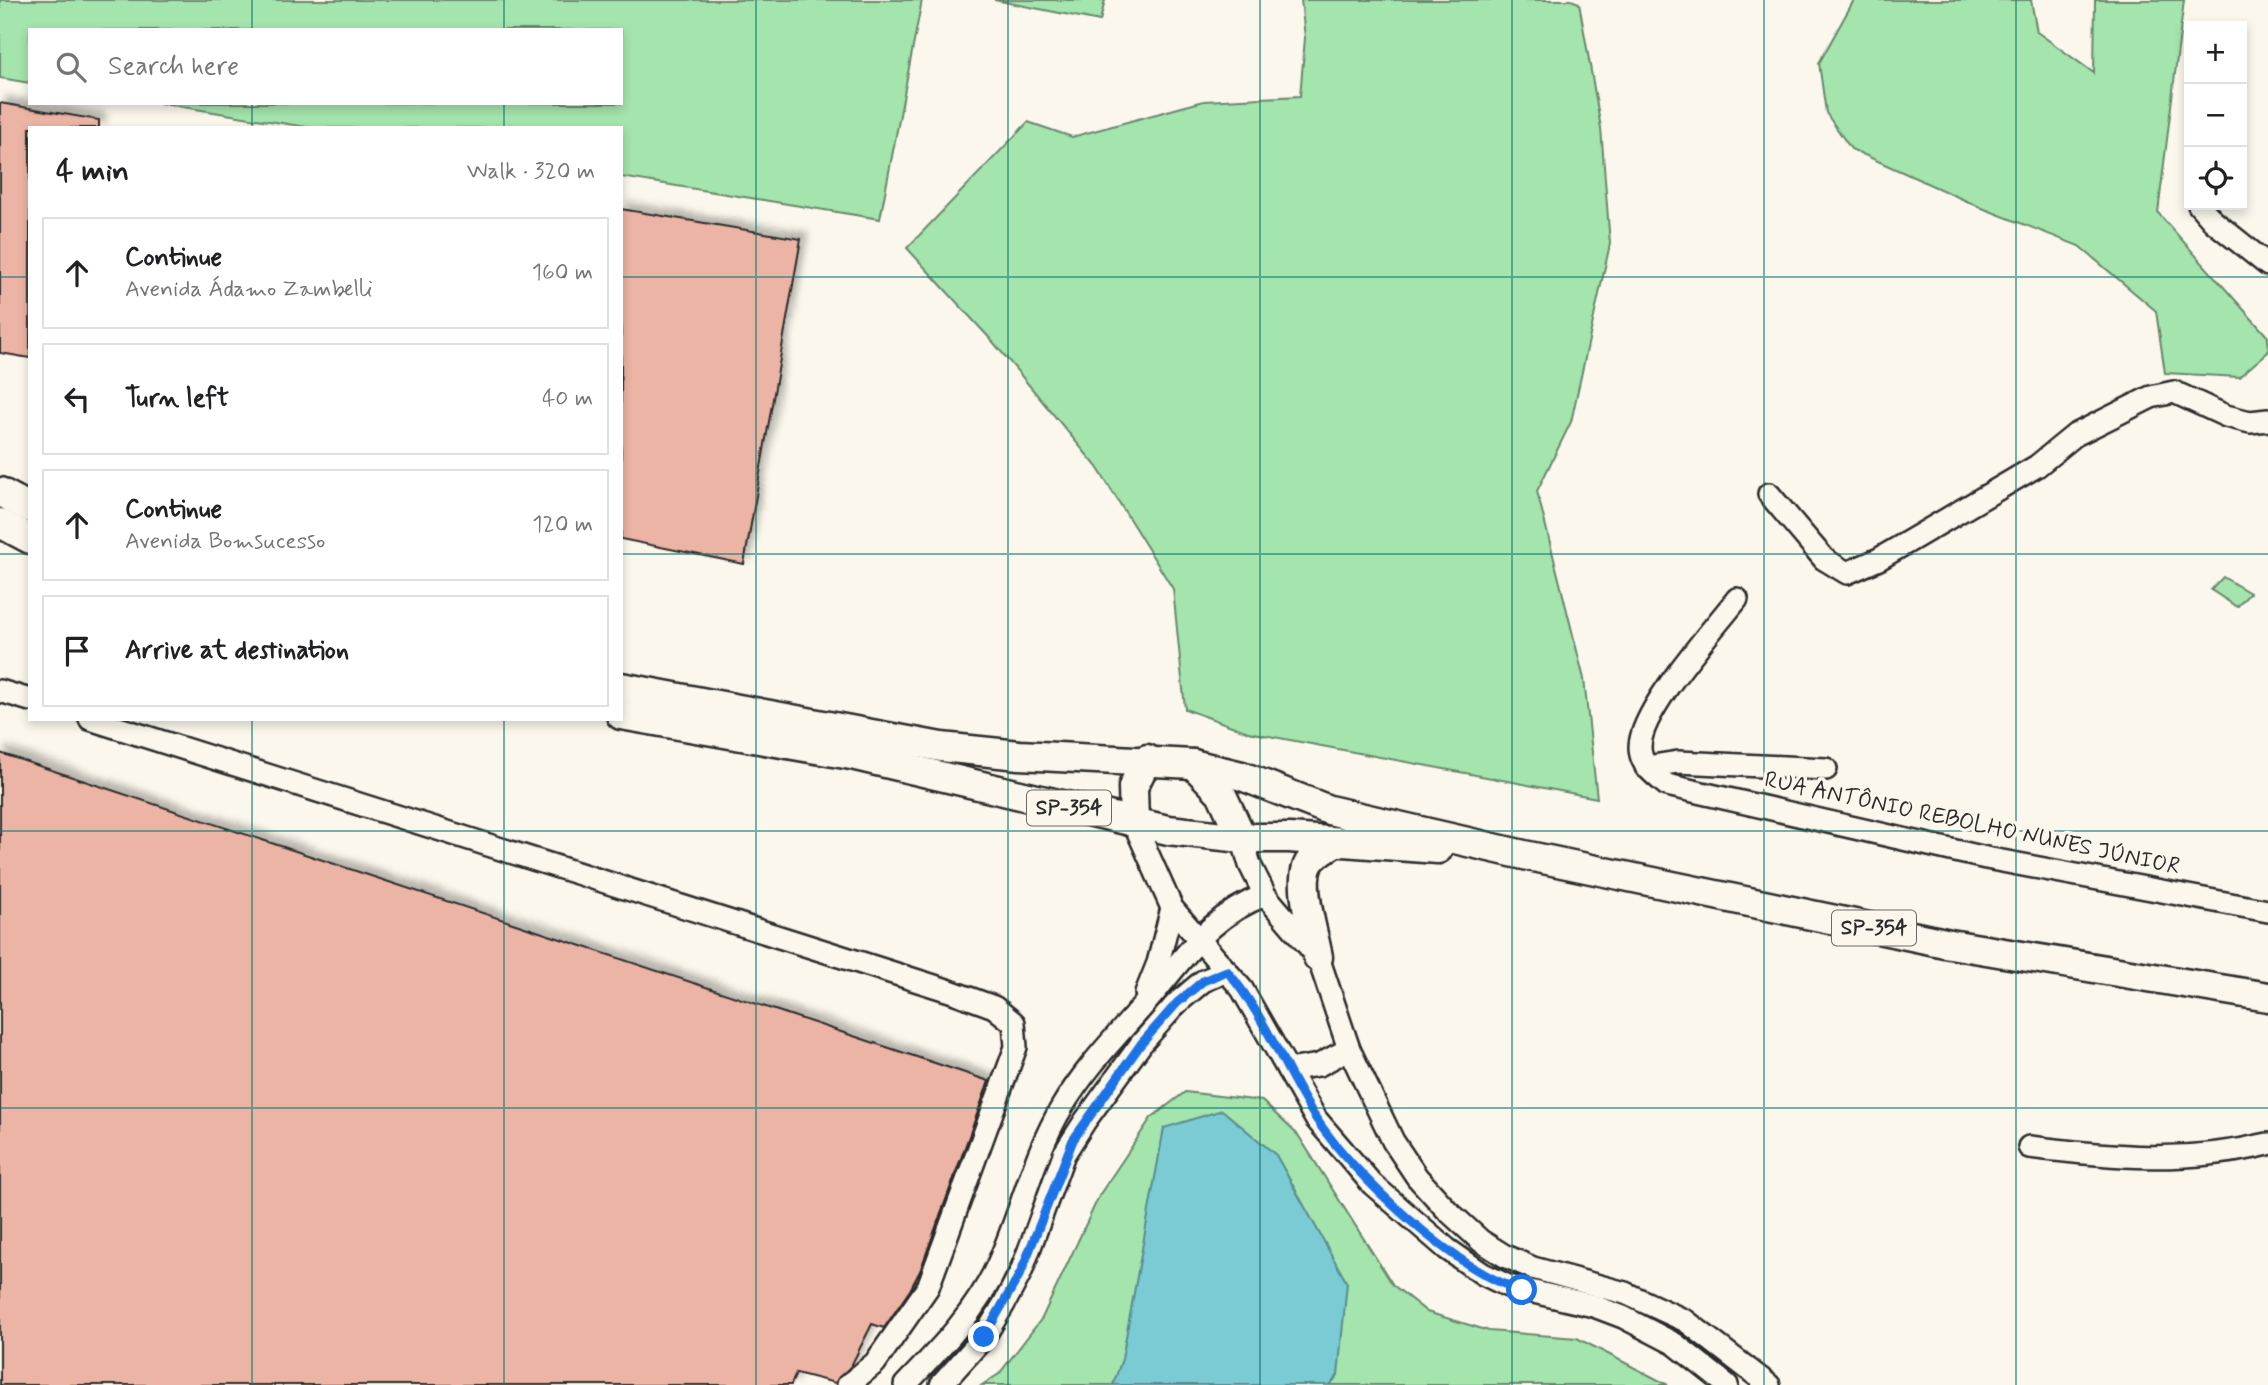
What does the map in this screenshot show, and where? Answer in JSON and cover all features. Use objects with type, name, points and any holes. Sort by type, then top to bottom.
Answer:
[{"type":"main road","points":[[0,492],[28,507]]},
{"type":"main road","points":[[0,523],[28,538]]},
{"type":"main road","name":"SP-354","points":[[623,687],[941,747],[1019,755],[1147,759],[1193,764],[1242,776],[1329,810],[1524,855],[1951,944],[2268,998]]},
{"type":"main road","name":"SP-354","points":[[623,715],[851,755],[1134,823],[1242,838],[1524,855]]},
{"type":"main road","points":[[1134,823],[1133,787],[1147,759]]},
{"type":"main road","points":[[1193,764],[1221,793],[1242,838]]},
{"type":"main road","points":[[1318,957],[1305,873],[1317,853],[1335,842]]},
{"type":"street","points":[[2203,210],[2213,221],[2268,265]]},
{"type":"street","points":[[1769,494],[1824,559],[1847,573],[1879,559],[2037,466],[2075,435],[2151,397],[2174,393],[2226,416],[2250,422],[2268,420]]},
{"type":"street","points":[[1737,599],[1646,718],[1640,747],[1646,767],[1678,762],[1826,769]]},
{"type":"street","points":[[0,691],[28,699]]},
{"type":"street","points":[[96,721],[950,991],[994,1007],[1014,1023],[1016,1047],[928,1287],[875,1363],[848,1385]]},
{"type":"street","name":"RUA ANTÔNIO REBOLHO NUNES JÚNIOR","points":[[1646,767],[1667,785],[1986,858],[2268,911]]},
{"type":"street","points":[[1134,823],[1172,908],[1227,971],[1253,1006],[1316,1119],[1372,1184],[1447,1249],[1508,1286],[1594,1306],[1648,1328],[1675,1344],[1727,1385]]},
{"type":"street","points":[[1242,838],[1250,866],[1265,895],[1318,957],[1349,1049],[1377,1111],[1417,1177],[1447,1210],[1481,1241],[1533,1268],[1625,1293],[1686,1321],[1769,1385]]},
{"type":"street","points":[[905,1385],[957,1330],[998,1266],[1062,1107],[1197,939],[1229,911],[1265,895]]},
{"type":"street","points":[[1137,1013],[1158,963],[1172,908]]},
{"type":"street","points":[[941,1385],[984,1337],[1004,1304],[1021,1272],[1065,1154],[1141,1044],[1192,989],[1227,971]]},
{"type":"street","points":[[1288,1070],[1319,1065],[1349,1049]]},
{"type":"street","points":[[2029,1147],[2131,1159],[2227,1154],[2268,1144]]},
{"type":"green space","points":[[0,0],[922,0],[880,219],[623,177],[623,126],[300,126],[171,105],[623,105],[623,28],[28,28],[28,83],[0,78]]},
{"type":"green space","points":[[994,0],[1105,0],[1100,21]]},
{"type":"green space","points":[[1301,0],[1571,0],[1579,3],[1601,128],[1610,244],[1571,422],[1537,491],[1584,679],[1597,798],[1248,732],[1185,709],[1173,589],[1097,467],[994,343],[907,248],[1028,122],[1072,137],[1204,101],[1300,96],[1305,38]]},
{"type":"green space","points":[[1854,0],[2031,0],[2037,32],[2094,73],[2095,0],[2184,0],[2158,213],[2268,337],[2268,352],[2239,377],[2165,373],[2156,311],[2079,246],[1982,208],[1851,149],[1826,113],[1819,63]]},
{"type":"green space","points":[[2223,577],[2250,593],[2237,607],[2211,590]]},
{"type":"green space","points":[[1185,1092],[1262,1101],[1298,1135],[1393,1285],[1427,1312],[1489,1331],[1577,1338],[1668,1385],[982,1385],[999,1374],[1042,1318],[1100,1194],[1151,1118]]},
{"type":"water","points":[[1222,1110],[1276,1155],[1347,1283],[1338,1375],[1330,1385],[1113,1385],[1122,1359],[1164,1128]]},
{"type":"building","points":[[0,103],[99,120],[99,126],[28,126],[28,358],[0,353]]},
{"type":"building","points":[[623,209],[801,239],[744,564],[623,539]]},
{"type":"building","points":[[0,753],[989,1081],[920,1271],[910,1290],[884,1328],[872,1324],[851,1366],[835,1383],[796,1373],[791,1385],[0,1385]]},
{"type":"route","points":[[984,1337],[1021,1272],[1065,1154],[1085,1121],[1141,1044],[1177,1003],[1203,981],[1227,971],[1258,1014],[1316,1119],[1372,1184],[1447,1249],[1483,1274],[1522,1290]]}]
